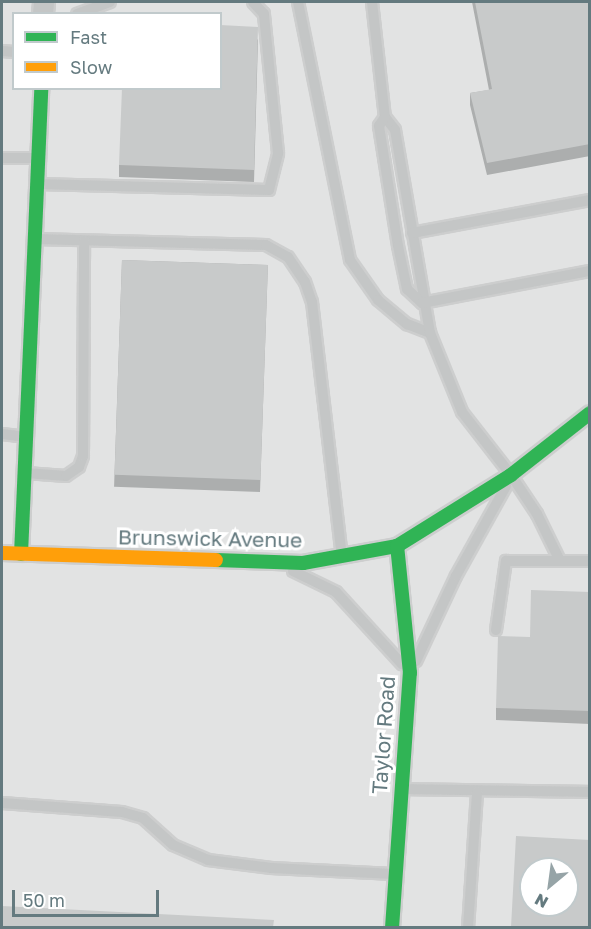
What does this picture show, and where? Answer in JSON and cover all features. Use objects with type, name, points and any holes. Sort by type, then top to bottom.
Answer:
[{"type":"street","points":[[21,554],[28,437],[41,90]]},
{"type":"street","name":"Brunswick Avenue","points":[[2,554],[278,563],[342,556],[396,546],[511,475],[590,413]]},
{"type":"street","name":"Taylor Road","points":[[392,927],[410,673],[396,546]]},
{"type":"lane","points":[[82,12],[110,2]]},
{"type":"lane","points":[[37,184],[269,190],[278,153],[264,14],[253,2]]},
{"type":"lane","points":[[298,2],[350,260],[378,300],[407,324],[430,333]]},
{"type":"lane","points":[[372,2],[385,117],[395,130],[422,303],[430,333],[462,412],[511,475],[537,514],[560,561]]},
{"type":"lane","points":[[385,117],[379,126],[398,246],[407,290],[422,303]]},
{"type":"lane","points":[[2,159],[38,158]]},
{"type":"lane","points":[[412,233],[590,200]]},
{"type":"lane","points":[[35,239],[266,245],[279,249],[296,267],[312,302],[342,556]]},
{"type":"lane","points":[[25,473],[66,476],[79,467],[83,456],[84,241]]},
{"type":"lane","points":[[422,303],[590,271]]},
{"type":"lane","points":[[2,434],[28,437]]},
{"type":"lane","points":[[278,563],[336,592],[410,673],[456,576],[492,517],[511,475]]},
{"type":"lane","points":[[496,630],[506,561],[590,561]]},
{"type":"lane","points":[[400,789],[590,792]]},
{"type":"lane","points":[[468,927],[477,791]]},
{"type":"lane","points":[[2,803],[122,812],[142,818],[173,845],[208,860],[271,868],[395,874]]},
{"type":"shaded area","points":[[2,2],[589,2],[589,927],[2,927]]},
{"type":"building","points":[[475,2],[590,2],[590,144],[487,163],[470,93],[492,89]]},
{"type":"building","points":[[222,25],[258,27],[254,170],[119,165],[122,90],[222,90]]},
{"type":"building","points":[[122,260],[268,265],[260,480],[114,475]]},
{"type":"building","points":[[531,590],[590,592],[590,711],[496,708],[498,636],[530,637]]},
{"type":"building","points":[[516,836],[590,840],[590,927],[511,927]]},
{"type":"building","points":[[2,906],[274,920],[273,927],[2,927]]},
{"type":"traffic: fast","points":[[21,554],[41,90]]},
{"type":"traffic: fast","points":[[216,560],[303,563],[397,546],[511,475],[590,413]]},
{"type":"traffic: fast","points":[[392,928],[410,673],[397,546]]},
{"type":"traffic: slow","points":[[2,553],[216,560]]}]
